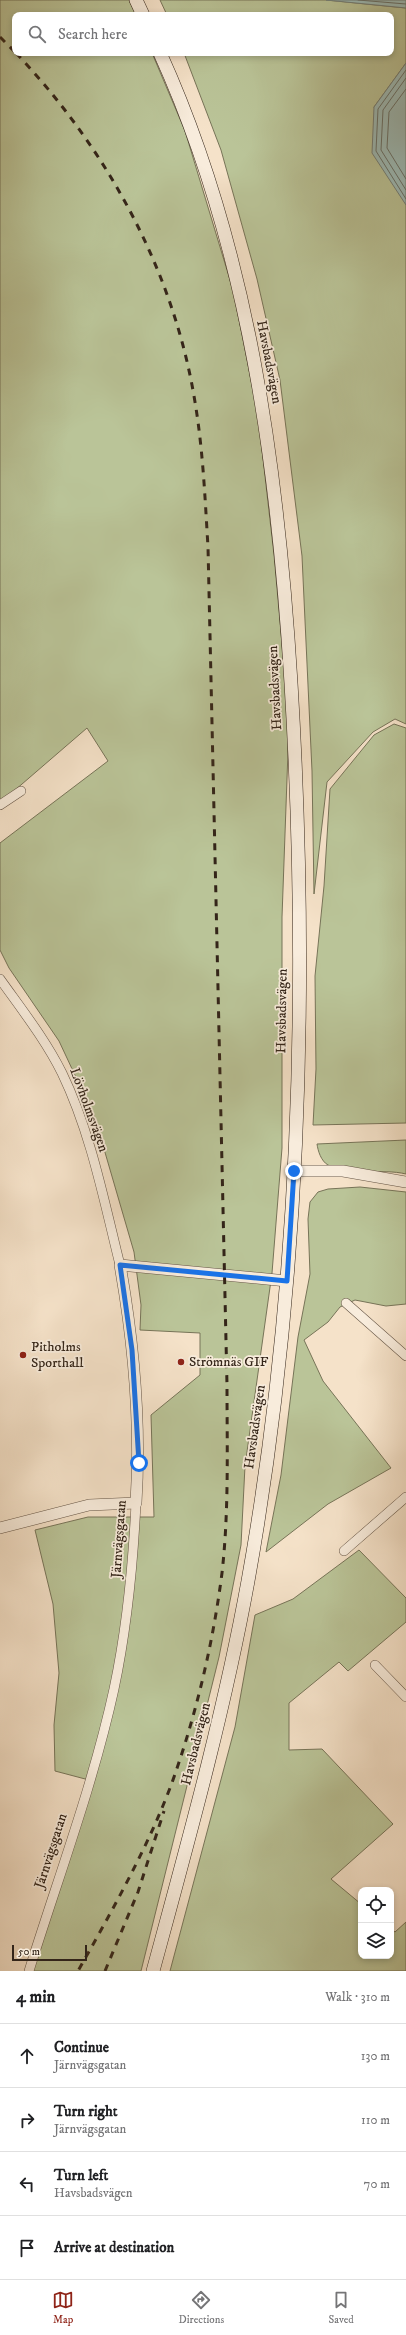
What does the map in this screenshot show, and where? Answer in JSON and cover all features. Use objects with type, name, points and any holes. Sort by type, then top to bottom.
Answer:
[{"type":"main road","points":[[136,0],[142,12]]},
{"type":"main road","name":"Havsbadsvägen","points":[[153,1971],[226,1689],[247,1582],[268,1454],[281,1354],[287,1281],[294,1171],[298,1053],[297,830],[288,632],[270,459],[256,372],[232,262],[209,179],[175,84],[161,56]]},
{"type":"street","points":[[0,805],[21,791]]},
{"type":"street","name":"Lövholmsvägen","points":[[0,979],[42,1037],[62,1074],[89,1147],[120,1265]]},
{"type":"street","points":[[294,1171],[343,1171],[406,1182]]},
{"type":"street","points":[[120,1265],[287,1281]]},
{"type":"street","name":"Järnvägsgatan","points":[[29,1971],[97,1754],[114,1689],[124,1635],[133,1564],[139,1463],[136,1393],[132,1350],[120,1265]]},
{"type":"street","points":[[346,1303],[406,1356]]},
{"type":"street","points":[[344,1551],[406,1497]]},
{"type":"street","points":[[0,1528],[90,1505],[136,1503]]},
{"type":"street","points":[[375,1665],[406,1697]]},
{"type":"green space","points":[[0,0],[129,0],[135,12],[12,12],[12,56],[153,56],[185,131],[233,290],[258,415],[274,555],[289,723],[282,917],[282,1148],[272,1273],[245,1466],[241,1545],[219,1657],[141,1971],[28,1971],[89,1780],[55,1771],[54,1725],[59,1673],[53,1604],[35,1530],[88,1517],[154,1517],[151,1415],[200,1375],[200,1333],[140,1330],[141,1305],[134,1252],[95,1118],[59,1041],[9,968],[0,950],[0,843],[108,761],[87,728],[0,803]]},
{"type":"green space","points":[[160,0],[326,0],[406,8],[406,63],[374,107],[406,205],[406,724],[395,719],[373,732],[327,782],[314,894],[312,771],[302,556],[280,380],[257,279],[221,150],[185,56],[394,56],[394,12],[166,12]]},
{"type":"green space","points":[[394,724],[406,728],[406,1123],[313,1125],[316,1069],[315,976],[324,886],[330,789],[374,735]]},
{"type":"green space","points":[[406,1140],[406,1174],[397,1172],[356,1172],[337,1169],[323,1161],[317,1144]]},
{"type":"green space","points":[[360,1187],[406,1192],[406,1304],[386,1306],[355,1300],[340,1307],[328,1322],[304,1340],[323,1381],[391,1468],[328,1504],[266,1552],[281,1475],[298,1337],[310,1274],[308,1219],[310,1202],[318,1192],[328,1189]]},
{"type":"green space","points":[[359,1550],[406,1598],[406,1622],[348,1671],[339,1662],[289,1703],[289,1750],[322,1749],[393,1824],[331,1879],[358,1902],[358,1959],[394,1959],[394,1931],[395,1932],[406,1922],[406,1971],[170,1971],[235,1727],[255,1615],[293,1599]]},
{"type":"water","points":[[326,0],[406,0],[406,8]]},
{"type":"water","points":[[406,63],[406,205],[372,153],[374,107]]},
{"type":"railway","points":[[0,37],[12,49]]},
{"type":"railway","points":[[19,56],[49,90],[107,171],[132,214],[153,259],[171,306],[185,353],[195,402],[202,456],[208,547],[227,1385],[226,1526],[222,1573],[209,1651],[197,1702],[165,1802],[117,1900],[78,1971]]},
{"type":"railway","points":[[105,1971],[138,1892],[164,1811]]},
{"type":"place","name":"Pitholms Sporthall","points":[[23,1355]]},
{"type":"place","name":"Strömnäs GIF","points":[[181,1362]]},
{"type":"route","points":[[139,1463],[136,1393],[132,1350],[120,1265],[287,1281],[294,1171]]}]
